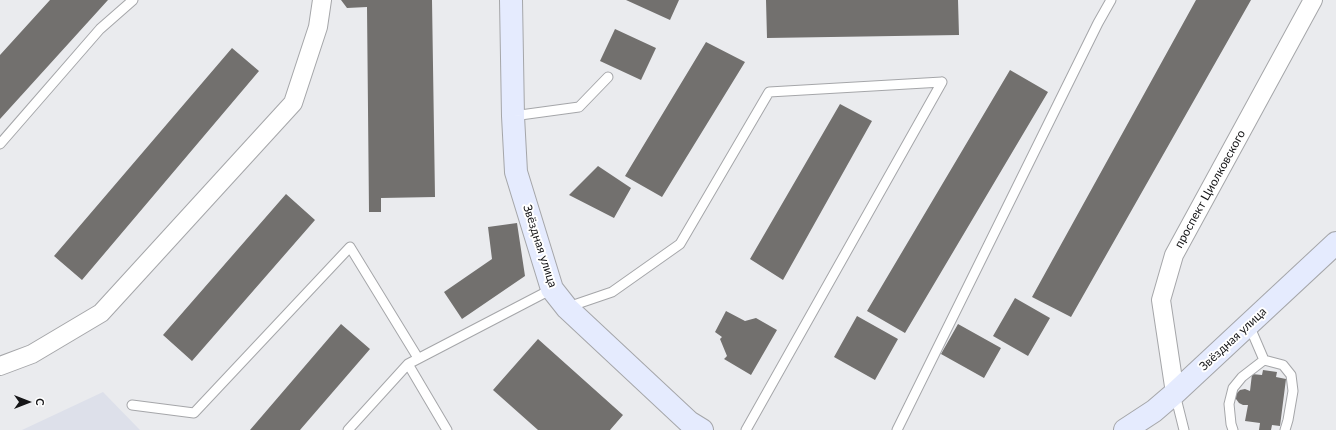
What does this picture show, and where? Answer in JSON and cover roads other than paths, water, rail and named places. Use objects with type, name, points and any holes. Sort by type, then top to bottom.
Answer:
[{"type":"street","points":[[0,366],[32,354],[101,313],[293,103],[318,27],[322,0]]},
{"type":"street","name":"Звёздная улица","points":[[511,0],[513,116],[516,172],[552,290],[567,308],[691,427]]},
{"type":"street","name":"проспект Циолковского","points":[[1175,393],[1161,300],[1174,255],[1313,0]]},
{"type":"street","name":"Звёздная улица","points":[[1125,430],[1154,411],[1175,393],[1336,243]]},
{"type":"lane","points":[[0,144],[100,29],[133,0]]},
{"type":"lane","points":[[897,430],[1098,23],[1111,0]]},
{"type":"lane","points":[[513,116],[579,107],[608,77]]},
{"type":"lane","points":[[567,308],[612,292],[680,244],[769,92],[942,82],[746,430]]},
{"type":"lane","points":[[132,405],[194,413],[350,247],[418,358]]},
{"type":"lane","points":[[348,430],[408,364],[552,290]]},
{"type":"lane","points":[[1249,325],[1264,360]]},
{"type":"lane","points":[[1233,430],[1230,424],[1230,404],[1233,388],[1242,377],[1264,360]]},
{"type":"lane","points":[[1264,360],[1283,365],[1291,374],[1293,391],[1285,430]]},
{"type":"lane","points":[[408,364],[447,430]]},
{"type":"lane","points":[[1175,393],[1184,430]]}]
